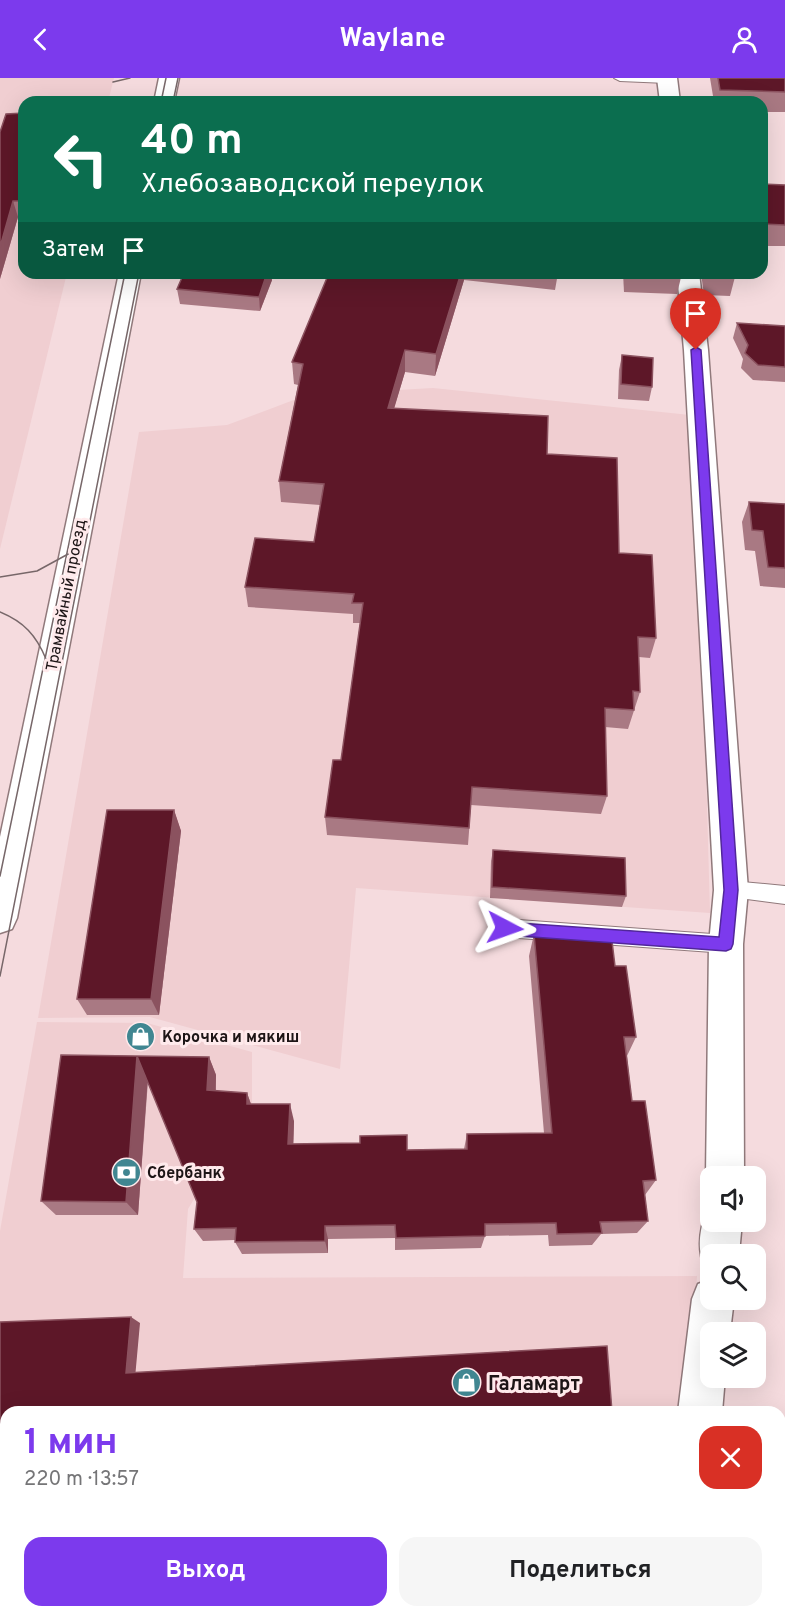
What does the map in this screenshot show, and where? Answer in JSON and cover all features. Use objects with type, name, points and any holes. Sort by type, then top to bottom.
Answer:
[{"type":"street","points":[[165,96],[169,78]]},
{"type":"street","points":[[667,79],[669,96]]},
{"type":"street","name":"Трамвайный проезд","points":[[0,918],[129,279]]},
{"type":"street","points":[[689,279],[696,350],[731,890],[726,944],[725,1166]]},
{"type":"street","points":[[701,1406],[712,1310]]},
{"type":"lane","points":[[620,78],[667,79]]},
{"type":"lane","points":[[731,890],[785,895]]},
{"type":"lane","points":[[505,928],[726,944]]},
{"type":"shaded area","points":[[0,78],[114,78],[110,96],[18,96],[18,279],[66,279],[0,549]]},
{"type":"shaded area","points":[[433,388],[690,415],[705,733],[710,913],[356,888],[340,1069],[150,1017],[38,1018],[139,432],[227,425],[307,395]]},
{"type":"shaded area","points":[[37,1022],[147,1023],[252,1052],[252,1104],[188,1209],[183,1278],[697,1276],[687,1406],[0,1406],[0,1231]]},
{"type":"building","points":[[718,78],[785,78],[785,92],[720,90]]},
{"type":"building","points":[[18,113],[18,201],[13,201],[0,247],[0,132],[6,114]]},
{"type":"building","points":[[768,184],[785,185],[785,225],[768,224]]},
{"type":"building","points":[[181,279],[265,279],[259,297],[177,289]]},
{"type":"building","points":[[327,279],[459,279],[436,354],[405,350],[388,408],[548,416],[547,454],[617,458],[619,553],[652,555],[656,638],[638,637],[640,692],[633,691],[634,710],[605,708],[607,796],[472,787],[469,828],[325,817],[333,760],[341,760],[363,603],[352,603],[354,594],[245,587],[255,538],[314,542],[324,484],[279,481],[303,364],[292,362]]},
{"type":"building","points":[[737,323],[785,326],[785,367],[758,365],[745,353],[748,345]]},
{"type":"building","points":[[622,355],[653,358],[652,387],[621,384]]},
{"type":"building","points":[[749,502],[785,504],[785,568],[768,567],[763,531],[752,530]]},
{"type":"building","points":[[107,810],[174,810],[151,999],[77,999]]},
{"type":"building","points":[[493,850],[625,858],[626,896],[492,887]]},
{"type":"building","points":[[611,933],[615,966],[626,966],[636,1037],[624,1037],[632,1101],[645,1101],[656,1180],[643,1181],[648,1221],[600,1222],[602,1233],[557,1234],[556,1223],[485,1224],[485,1236],[396,1238],[395,1225],[325,1226],[325,1241],[235,1242],[236,1228],[194,1229],[197,1202],[137,1056],[209,1057],[207,1090],[247,1093],[247,1104],[290,1104],[288,1144],[360,1143],[360,1136],[407,1135],[407,1150],[467,1149],[467,1134],[552,1133],[534,934]]},
{"type":"building","points":[[61,1055],[137,1056],[126,1202],[41,1201]]},
{"type":"building","points":[[131,1317],[126,1373],[607,1346],[612,1406],[0,1406],[0,1322]]},
{"type":"tram line","points":[[113,82],[130,78]]},
{"type":"tram line","points":[[162,96],[166,78]]},
{"type":"tram line","points":[[174,96],[178,78]]},
{"type":"tram line","points":[[67,555],[124,279]]},
{"type":"tram line","points":[[0,976],[138,279]]},
{"type":"tram line","points":[[0,577],[37,571],[67,555]]},
{"type":"tram line","points":[[45,658],[67,555]]},
{"type":"tram line","points":[[0,612],[16,620],[28,630],[45,658]]},
{"type":"tram line","points":[[0,876],[45,658]]},
{"type":"place","name":"Корочка и мякиш","points":[[141,1036]]},
{"type":"place","name":"Сбербанк","points":[[126,1172]]},
{"type":"place","name":"Галамарт","points":[[467,1383]]},
{"type":"route","points":[[505,928],[726,944],[731,890],[696,350]]}]
